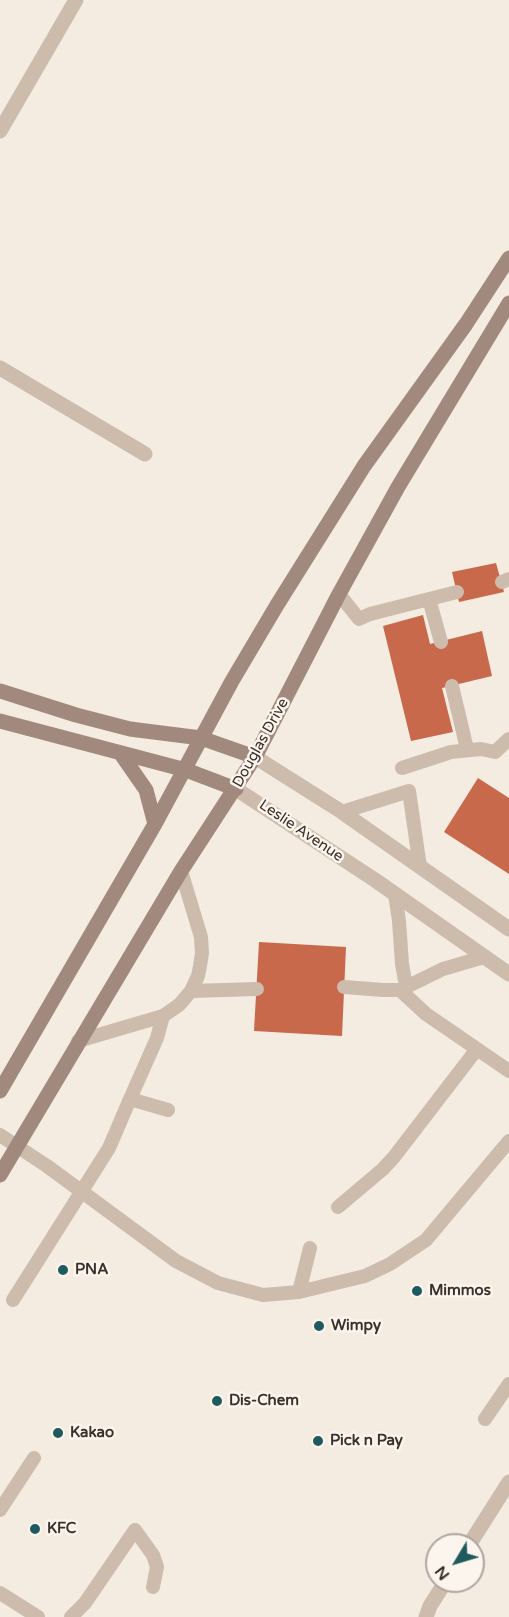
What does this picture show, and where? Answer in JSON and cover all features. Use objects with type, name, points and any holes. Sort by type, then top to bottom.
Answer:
[{"type":"street","points":[[0,131],[76,0]]},
{"type":"street","points":[[0,1091],[156,824],[232,681],[277,605],[364,466],[466,324],[509,258]]},
{"type":"street","name":"Douglas Drive","points":[[0,1175],[181,871],[237,789],[398,487],[509,303]]},
{"type":"street","points":[[0,368],[145,454]]},
{"type":"street","points":[[0,691],[130,729],[201,738],[255,757],[342,812],[509,929]]},
{"type":"street","name":"Leslie Avenue","points":[[0,721],[186,770],[237,789],[395,894],[509,974]]},
{"type":"street","points":[[121,754],[146,790],[156,824]]},
{"type":"street","points":[[477,1533],[509,1482]]},
{"type":"street","points":[[426,1617],[438,1593]]},
{"type":"lane","points":[[339,594],[359,619],[370,614],[457,592]]},
{"type":"lane","points":[[429,599],[441,642]]},
{"type":"lane","points":[[452,686],[466,749]]},
{"type":"lane","points":[[402,768],[466,749],[495,752],[509,739]]},
{"type":"lane","points":[[342,812],[409,791],[420,867]]},
{"type":"lane","points":[[78,1041],[163,1016],[179,1005],[191,991],[200,966],[201,937],[181,871]]},
{"type":"lane","points":[[395,894],[403,988],[426,1014],[509,1071]]},
{"type":"lane","points":[[344,987],[383,990],[403,988],[443,969],[484,957]]},
{"type":"lane","points":[[191,991],[257,989]]},
{"type":"lane","points":[[13,1300],[80,1190],[109,1148],[154,1048],[163,1016]]},
{"type":"lane","points":[[338,1207],[394,1157],[477,1049]]},
{"type":"lane","points":[[130,1099],[168,1110]]},
{"type":"lane","points":[[0,1135],[80,1190],[176,1262],[218,1283],[263,1295],[298,1292],[365,1276],[390,1263],[426,1240],[509,1141]]},
{"type":"lane","points":[[298,1292],[310,1248]]},
{"type":"lane","points":[[485,1419],[509,1384]]},
{"type":"lane","points":[[0,1510],[33,1458]]},
{"type":"lane","points":[[71,1617],[85,1603],[135,1530],[153,1555],[157,1568],[153,1587]]},
{"type":"lane","points":[[0,1593],[38,1617]]},
{"type":"building","points":[[496,563],[504,592],[459,602],[452,572]]},
{"type":"building","points":[[423,615],[430,644],[482,631],[492,676],[442,688],[453,732],[411,741],[383,626]]},
{"type":"building","points":[[478,778],[509,798],[509,874],[444,832]]},
{"type":"building","points":[[259,942],[346,947],[342,1036],[254,1031]]},
{"type":"place","name":"PNA","points":[[63,1270]]},
{"type":"place","name":"Mimmos","points":[[417,1291]]},
{"type":"place","name":"Wimpy","points":[[319,1326]]},
{"type":"place","name":"Dis-Chem","points":[[217,1401]]},
{"type":"place","name":"Kakao","points":[[58,1433]]},
{"type":"place","name":"Pick n Pay","points":[[318,1441]]},
{"type":"place","name":"KFC","points":[[35,1529]]}]
